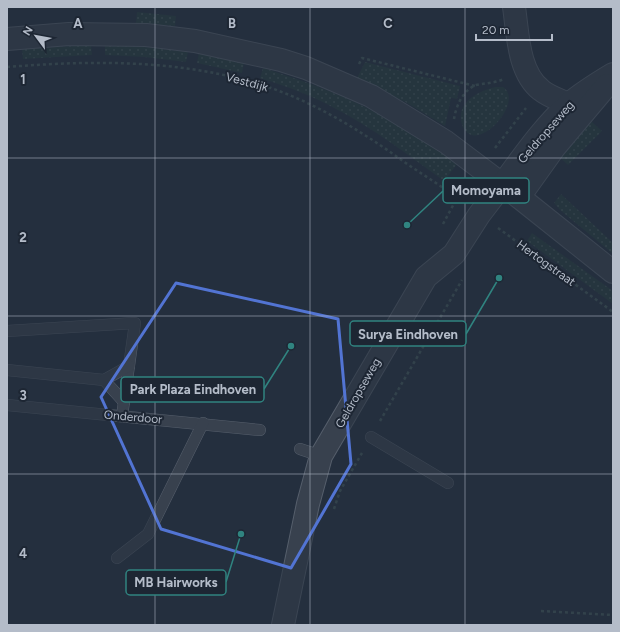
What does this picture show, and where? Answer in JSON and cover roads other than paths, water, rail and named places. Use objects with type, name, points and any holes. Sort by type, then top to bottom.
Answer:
[{"type":"street","points":[[514,7],[525,69],[529,77],[541,90],[568,104]]},
{"type":"street","points":[[7,39],[69,34],[146,35],[195,41],[281,60],[306,68],[371,96],[446,142],[613,272]]},
{"type":"street","name":"Geldropseweg","points":[[510,191],[538,137],[568,104],[586,90],[613,74]]},
{"type":"street","name":"Geldropseweg","points":[[282,625],[308,504],[321,456],[426,277],[454,254],[479,214],[510,191],[554,148],[613,78]]},
{"type":"lane","points":[[7,331],[135,323],[122,416]]},
{"type":"lane","points":[[7,370],[104,380],[129,366]]},
{"type":"lane","points":[[104,380],[124,402]]},
{"type":"lane","name":"Onderdoor","points":[[7,405],[203,423],[260,430]]},
{"type":"lane","points":[[117,558],[148,534],[203,423]]},
{"type":"lane","points":[[371,437],[448,483]]},
{"type":"lane","points":[[300,449],[321,456]]},
{"type":"place","name":"Momoyama","points":[[407,225]]},
{"type":"place","name":"Surya Eindhoven","points":[[499,278]]},
{"type":"place","name":"Park Plaza Eindhoven","points":[[291,346]]},
{"type":"place","name":"MB Hairworks","points":[[241,534]]}]
